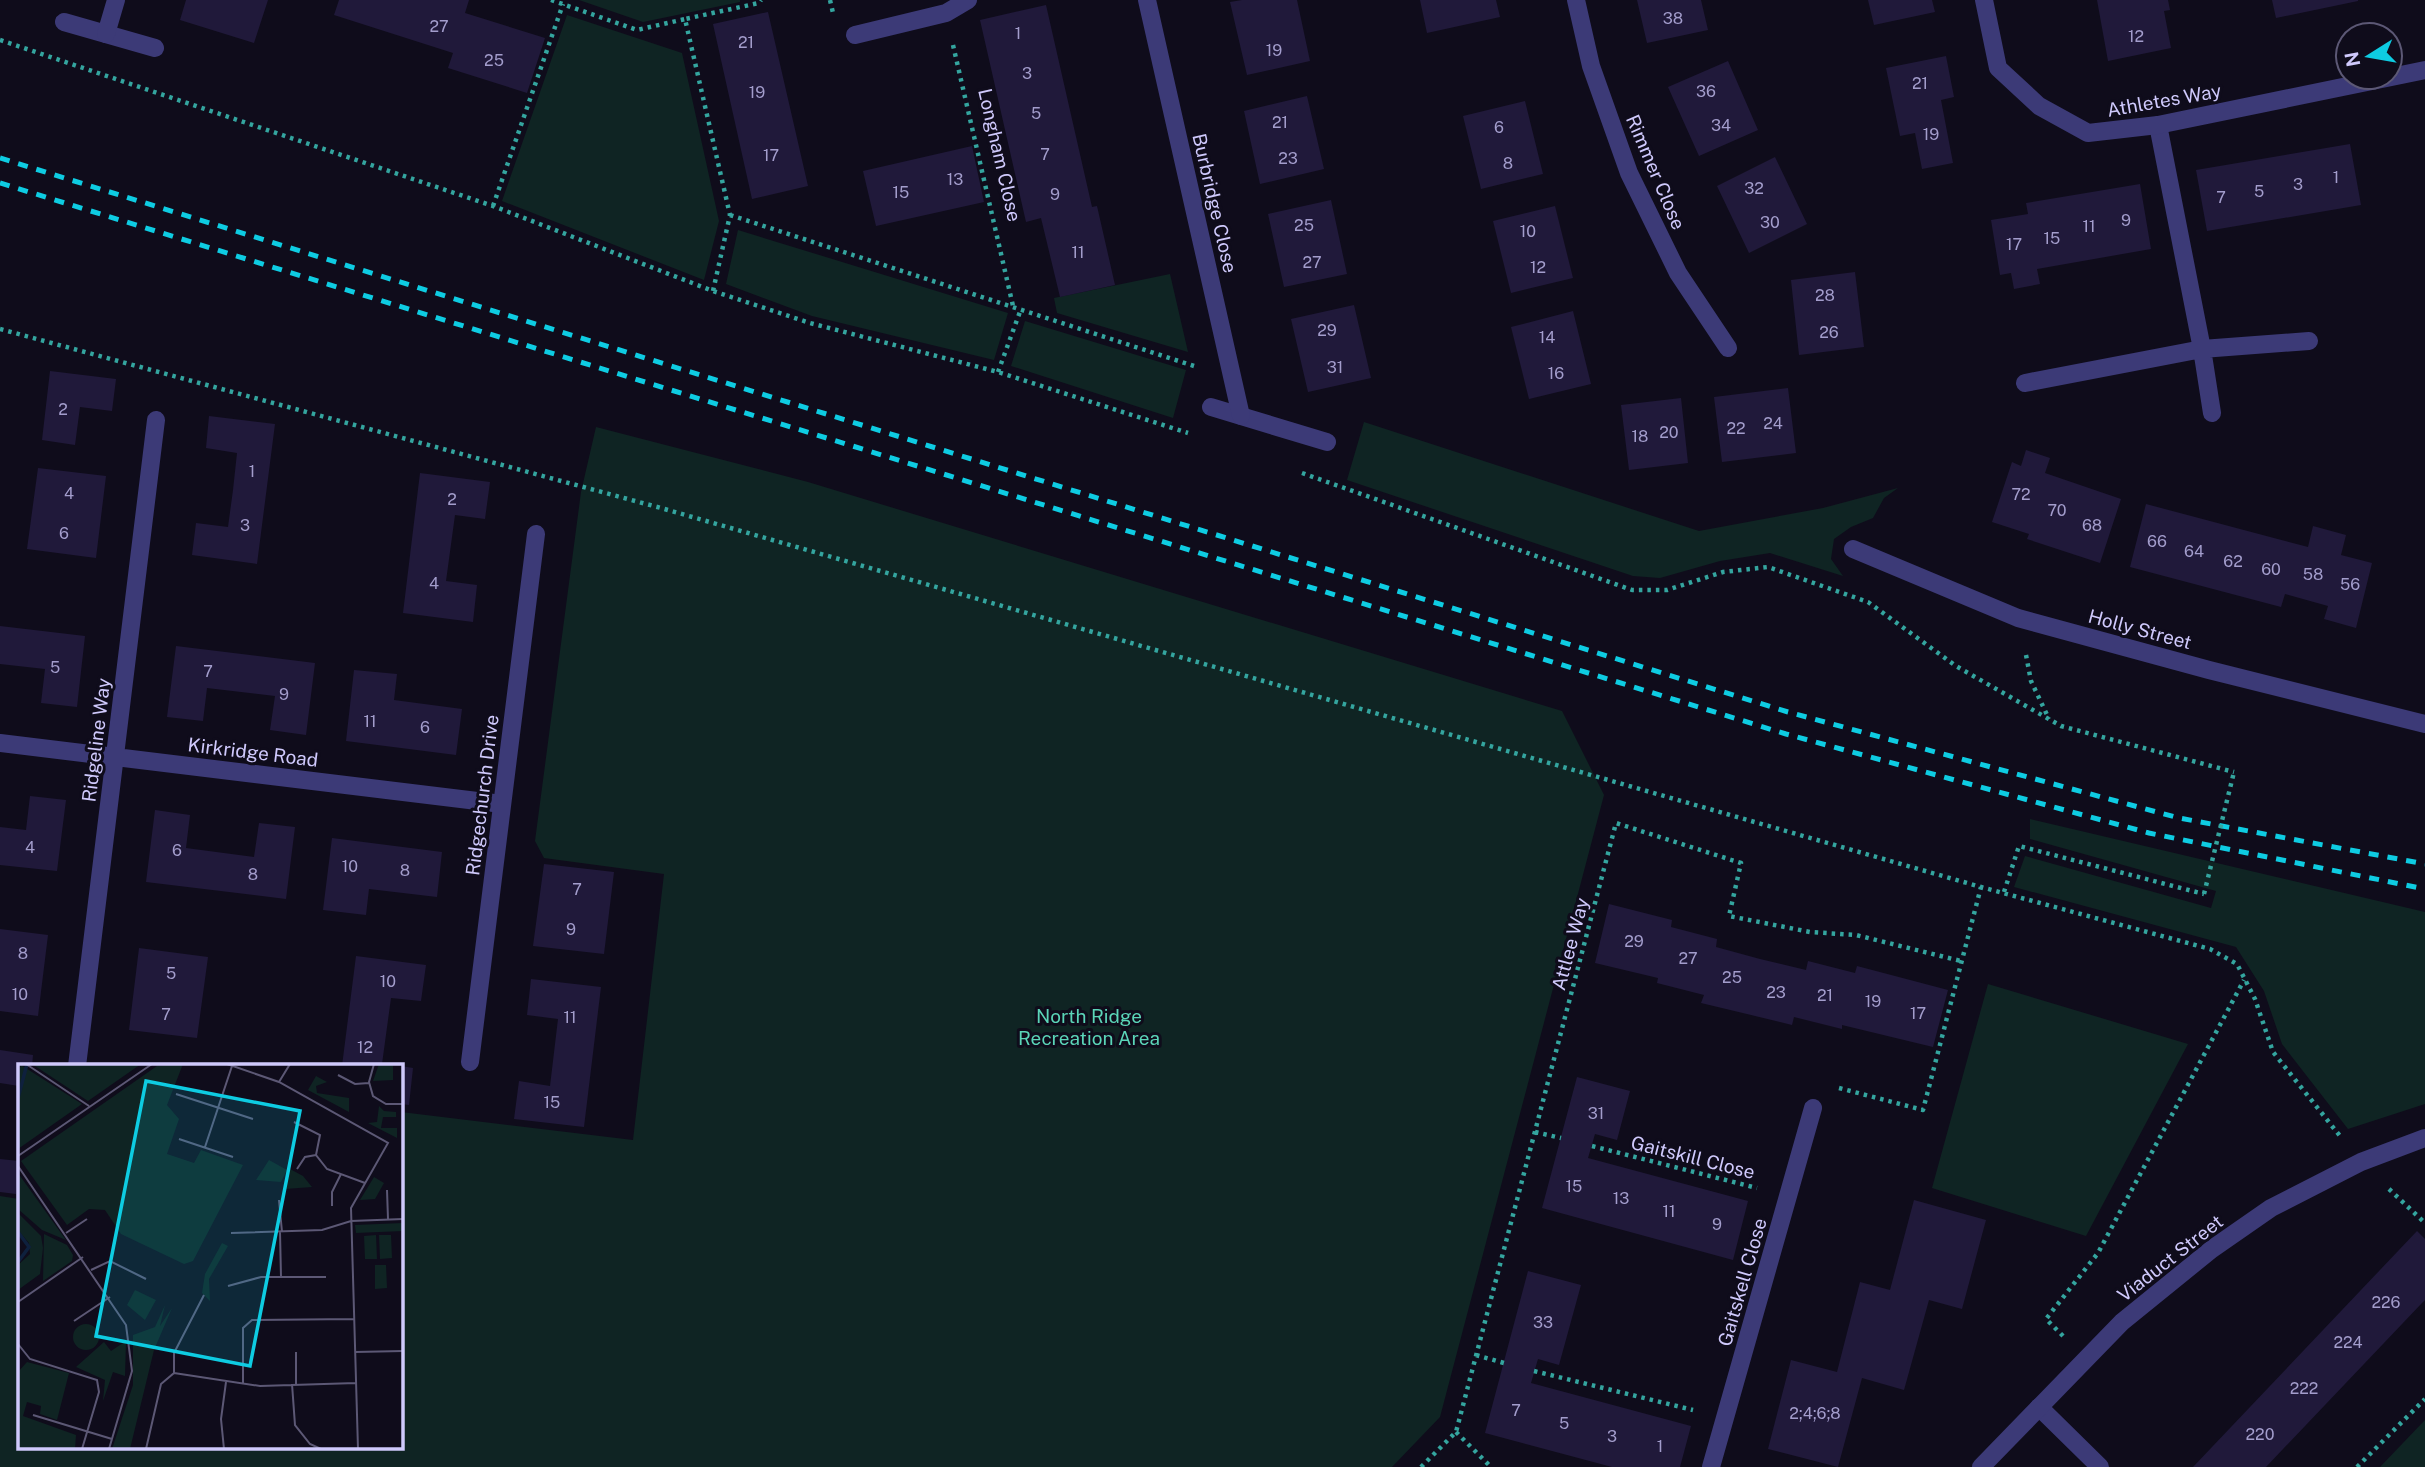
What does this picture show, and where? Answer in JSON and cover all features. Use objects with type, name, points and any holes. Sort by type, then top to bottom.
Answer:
[{"type":"street","points":[[106,34],[116,0]]},
{"type":"street","points":[[855,34],[946,13],[968,0]]},
{"type":"street","name":"Burbridge Close","points":[[1147,0],[1241,416]]},
{"type":"street","name":"Rimmer Close","points":[[1576,0],[1591,66],[1629,173],[1678,273],[1728,348]]},
{"type":"street","name":"Athletes Way","points":[[1984,0],[1998,68],[2039,106],[2088,133],[2158,125],[2425,70]]},
{"type":"street","points":[[64,22],[155,48]]},
{"type":"street","points":[[2158,125],[2212,413]]},
{"type":"street","points":[[2025,383],[2202,349],[2309,341]]},
{"type":"street","points":[[1211,407],[1327,442]]},
{"type":"street","name":"Ridgeline Way","points":[[77,1064],[156,420]]},
{"type":"street","name":"Ridgechurch Drive","points":[[470,1062],[536,534]]},
{"type":"street","name":"Holly Street","points":[[1853,549],[2018,618],[2209,670],[2425,724]]},
{"type":"street","name":"Kirkridge Road","points":[[0,743],[502,804]]},
{"type":"street","name":"Gaitskell Close","points":[[1711,1467],[1813,1108]]},
{"type":"street","name":"Viaduct Street","points":[[1981,1467],[2122,1322],[2212,1249],[2271,1208],[2361,1162],[2425,1138]]},
{"type":"street","points":[[2039,1407],[2100,1467]]},
{"type":"path","points":[[551,0],[637,30],[747,3],[759,3],[761,0]]},
{"type":"path","points":[[493,206],[563,4]]},
{"type":"path","name":"Longham Close","points":[[946,13],[1013,306]]},
{"type":"path","points":[[685,19],[730,215],[713,291]]},
{"type":"path","points":[[0,40],[493,206],[713,291],[810,323],[998,372],[1192,435]]},
{"type":"path","points":[[730,215],[1194,366]]},
{"type":"path","points":[[998,372],[1021,309]]},
{"type":"path","points":[[0,329],[661,508],[1981,887],[2210,949],[2237,964],[2255,999],[2273,1052],[2361,1162],[2425,1223]]},
{"type":"path","points":[[1296,471],[1633,590],[1668,590],[1723,572],[1768,567],[1868,601],[1956,666],[2061,726],[2234,772],[2204,894],[2018,846],[2004,892]]},
{"type":"path","points":[[2018,618],[2031,681],[2049,720]]},
{"type":"path","name":"Attlee Way","points":[[1456,1432],[1616,824],[1741,863],[1729,916],[1810,932],[1856,935],[1961,961]]},
{"type":"path","points":[[1813,1108],[1819,1083],[1923,1110],[1981,887]]},
{"type":"path","points":[[2086,1359],[2046,1319],[2098,1253],[2245,979]]},
{"type":"path","points":[[1535,1132],[1561,1138]]},
{"type":"path","name":"Gaitskill Close","points":[[1592,1146],[1788,1196]]},
{"type":"path","points":[[1476,1355],[1503,1363]]},
{"type":"path","points":[[1534,1371],[1725,1418]]},
{"type":"path","points":[[2357,1467],[2425,1399]]},
{"type":"path","points":[[1421,1467],[1456,1432],[1491,1467]]},
{"type":"green space","points":[[579,0],[740,0],[740,2],[643,22]]},
{"type":"green space","points":[[567,15],[682,53],[719,221],[704,280],[502,201]]},
{"type":"green space","points":[[738,230],[1008,313],[994,360],[812,316],[726,284]]},
{"type":"green space","points":[[1170,274],[1188,352],[1057,313],[1054,298]]},
{"type":"green space","points":[[1025,321],[1186,370],[1173,418],[1011,366]]},
{"type":"green space","points":[[1364,422],[1699,531],[1823,508],[1898,488],[1884,498],[1873,518],[1851,527],[1834,539],[1831,559],[1843,576],[1770,553],[1720,561],[1660,578],[1633,576],[1347,480]]},
{"type":"green space","name":"North Ridge Recreation Area","points":[[596,427],[808,482],[1562,711],[1604,795],[1440,1417],[1392,1467],[0,1467],[0,1196],[18,1199],[18,1450],[402,1450],[402,1112],[633,1140],[664,874],[544,858],[535,841],[581,492]]},
{"type":"green space","points":[[2030,819],[2425,912],[2425,1104],[2348,1129],[2282,1044],[2264,991],[2236,947],[2014,887],[2025,856],[2211,908],[2216,891],[2030,839]]},
{"type":"green space","points":[[1988,984],[2188,1044],[2086,1236],[1932,1188]]},
{"type":"green space","points":[[2425,1420],[2425,1467],[2380,1467]]},
{"type":"building","points":[[186,0],[268,0],[254,43],[180,20]]},
{"type":"building","points":[[339,0],[469,0],[465,13],[545,38],[527,93],[448,68],[453,53],[334,15]]},
{"type":"building","points":[[1297,0],[1310,61],[1247,75],[1230,2]]},
{"type":"building","points":[[1420,0],[1496,0],[1500,17],[1427,33]]},
{"type":"building","points":[[1637,0],[1701,0],[1708,30],[1647,43]]},
{"type":"building","points":[[1868,0],[1932,0],[1935,12],[1874,25]]},
{"type":"building","points":[[2097,0],[2168,0],[2170,10],[2164,11],[2171,48],[2108,61]]},
{"type":"building","points":[[2272,0],[2358,0],[2358,1],[2276,18]]},
{"type":"building","points":[[1046,5],[1092,207],[1097,206],[1115,285],[1060,297],[1041,218],[1026,222],[980,20]]},
{"type":"building","points":[[768,12],[808,186],[752,199],[713,24]]},
{"type":"building","points":[[1946,56],[1954,97],[1941,100],[1953,163],[1922,169],[1915,133],[1900,136],[1886,68]]},
{"type":"building","points":[[1728,61],[1758,130],[1699,156],[1668,87]]},
{"type":"building","points":[[1307,96],[1324,169],[1260,184],[1244,111]]},
{"type":"building","points":[[1525,101],[1543,174],[1481,189],[1463,116]]},
{"type":"building","points":[[2350,144],[2361,205],[2207,231],[2196,170]]},
{"type":"building","points":[[972,146],[984,202],[876,226],[863,171]]},
{"type":"building","points":[[1775,157],[1807,224],[1749,253],[1717,186]]},
{"type":"building","points":[[2140,184],[2151,249],[2037,269],[2040,284],[2014,289],[2011,273],[2000,275],[1991,220],[2028,214],[2026,203]]},
{"type":"building","points":[[1331,200],[1347,274],[1284,287],[1268,214]]},
{"type":"building","points":[[1555,206],[1573,278],[1511,293],[1493,221]]},
{"type":"building","points":[[1855,272],[1864,347],[1799,355],[1791,280]]},
{"type":"building","points":[[1354,305],[1371,378],[1308,392],[1291,319]]},
{"type":"building","points":[[1573,311],[1591,384],[1529,399],[1511,327]]},
{"type":"building","points":[[50,371],[116,379],[112,411],[80,407],[75,445],[42,440]]},
{"type":"building","points":[[1788,388],[1796,453],[1722,462],[1714,397]]},
{"type":"building","points":[[1681,398],[1688,463],[1629,470],[1621,405]]},
{"type":"building","points":[[209,416],[275,424],[257,564],[192,555],[196,523],[228,527],[233,490],[237,453],[206,448]]},
{"type":"building","points":[[2026,450],[2050,458],[2045,473],[2121,499],[2100,563],[2027,539],[2029,534],[1992,522],[2012,462],[2021,466]]},
{"type":"building","points":[[38,468],[106,476],[96,558],[27,549]]},
{"type":"building","points":[[420,473],[490,482],[485,519],[455,515],[446,581],[477,585],[473,622],[403,613]]},
{"type":"building","points":[[2146,504],[2308,547],[2313,526],[2346,535],[2341,555],[2372,563],[2356,628],[2324,619],[2328,606],[2285,594],[2281,607],[2130,567]]},
{"type":"building","points":[[0,626],[85,636],[77,707],[41,703],[45,669],[0,664]]},
{"type":"building","points":[[176,646],[315,663],[306,735],[270,730],[275,696],[207,688],[203,721],[167,717]]},
{"type":"building","points":[[354,670],[397,674],[394,700],[462,709],[456,755],[346,741]]},
{"type":"building","points":[[30,796],[66,800],[57,871],[0,865],[0,827],[26,830]]},
{"type":"building","points":[[155,810],[190,815],[186,848],[254,857],[259,823],[295,827],[286,899],[146,882]]},
{"type":"building","points":[[332,838],[442,852],[437,897],[369,889],[366,915],[323,910]]},
{"type":"building","points":[[544,864],[614,872],[604,954],[533,946]]},
{"type":"building","points":[[1609,904],[1672,920],[1671,927],[1717,939],[1716,947],[1760,959],[1806,970],[1808,961],[1855,973],[1857,966],[1948,990],[1933,1047],[1842,1025],[1842,1029],[1794,1017],[1792,1025],[1701,1003],[1704,995],[1657,983],[1658,978],[1595,963]]},
{"type":"building","points":[[0,929],[48,935],[38,1016],[0,1011]]},
{"type":"building","points":[[139,948],[208,957],[197,1038],[129,1030]]},
{"type":"building","points":[[356,956],[426,965],[421,1001],[391,998],[382,1064],[342,1064]]},
{"type":"building","points":[[531,979],[601,987],[584,1127],[514,1119],[519,1081],[550,1086],[558,1019],[527,1015]]},
{"type":"building","points":[[0,1050],[33,1055],[32,1064],[18,1064],[18,1086],[0,1083]]},
{"type":"building","points":[[402,1066],[413,1068],[409,1105],[402,1104]]},
{"type":"building","points":[[1577,1077],[1630,1091],[1617,1140],[1595,1134],[1588,1158],[1748,1201],[1733,1260],[1542,1208]]},
{"type":"building","points":[[0,1159],[18,1161],[16,1194],[0,1192]]},
{"type":"building","points":[[1914,1200],[1986,1220],[1962,1309],[1929,1300],[1904,1390],[1862,1378],[1838,1467],[1768,1449],[1791,1360],[1837,1372],[1860,1282],[1890,1290]]},
{"type":"building","points":[[2417,1231],[2425,1239],[2425,1300],[2266,1467],[2193,1467]]},
{"type":"building","points":[[1528,1271],[1581,1285],[1559,1365],[1538,1359],[1531,1383],[1691,1426],[1680,1467],[1612,1467],[1485,1433]]},
{"type":"railway","points":[[0,158],[1788,712],[2179,818],[2425,864]]},
{"type":"railway","points":[[0,183],[1786,734],[2149,833],[2425,889]]}]
